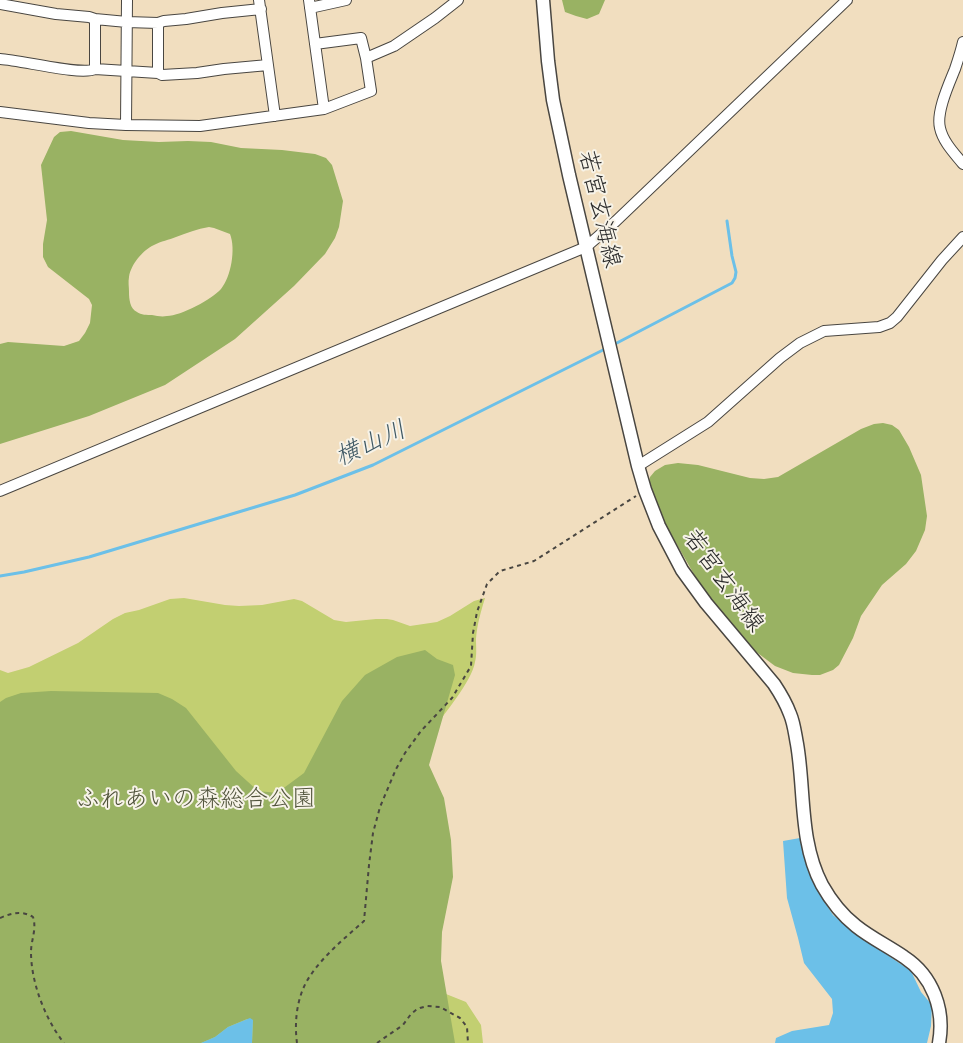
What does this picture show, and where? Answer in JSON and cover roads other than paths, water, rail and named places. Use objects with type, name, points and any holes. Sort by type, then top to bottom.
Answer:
[{"type":"main road","name":"若宮玄海線","points":[[543,0],[552,100],[645,490],[659,526],[682,570],[706,603],[774,684],[791,715],[800,762],[806,830],[811,860],[822,885],[844,917],[856,927],[905,957],[921,972],[933,989],[939,1006],[941,1033],[939,1043]]},
{"type":"street","points":[[126,125],[127,0]]},
{"type":"street","points":[[324,109],[310,4],[346,0]]},
{"type":"street","points":[[366,58],[394,46],[458,0]]},
{"type":"street","points":[[0,491],[586,247],[616,221],[847,0]]},
{"type":"street","points":[[0,4],[95,19],[158,23],[260,5],[275,116]]},
{"type":"street","points":[[95,19],[95,69]]},
{"type":"street","points":[[158,23],[158,73]]},
{"type":"street","points":[[0,112],[89,123],[200,126],[324,109],[371,91],[361,38],[314,44]]},
{"type":"street","points":[[963,42],[945,94],[940,117],[940,128],[946,142],[963,164]]},
{"type":"street","points":[[0,59],[11,59],[90,72],[95,69],[158,73],[162,75],[268,65]]},
{"type":"street","points":[[638,466],[708,422],[780,358],[800,343],[824,331],[879,327],[890,323],[963,237]]},
{"type":"water","points":[[800,838],[807,865],[819,893],[833,915],[861,937],[911,971],[921,992],[932,1005],[931,1026],[927,1043],[775,1043],[776,1038],[792,1031],[829,1025],[833,1013],[832,999],[804,963],[787,898],[783,841]]},
{"type":"water","points":[[250,1018],[253,1020],[252,1043],[201,1043],[215,1037],[228,1027]]},
{"type":"waterway","name":"横山川","points":[[613,345],[732,283],[736,272],[727,221]]},
{"type":"waterway","name":"横山川","points":[[0,576],[89,557],[295,495],[373,465],[607,348]]},
{"type":"park label","name":"ふれあいの森総合公園","points":[[196,800]]}]
